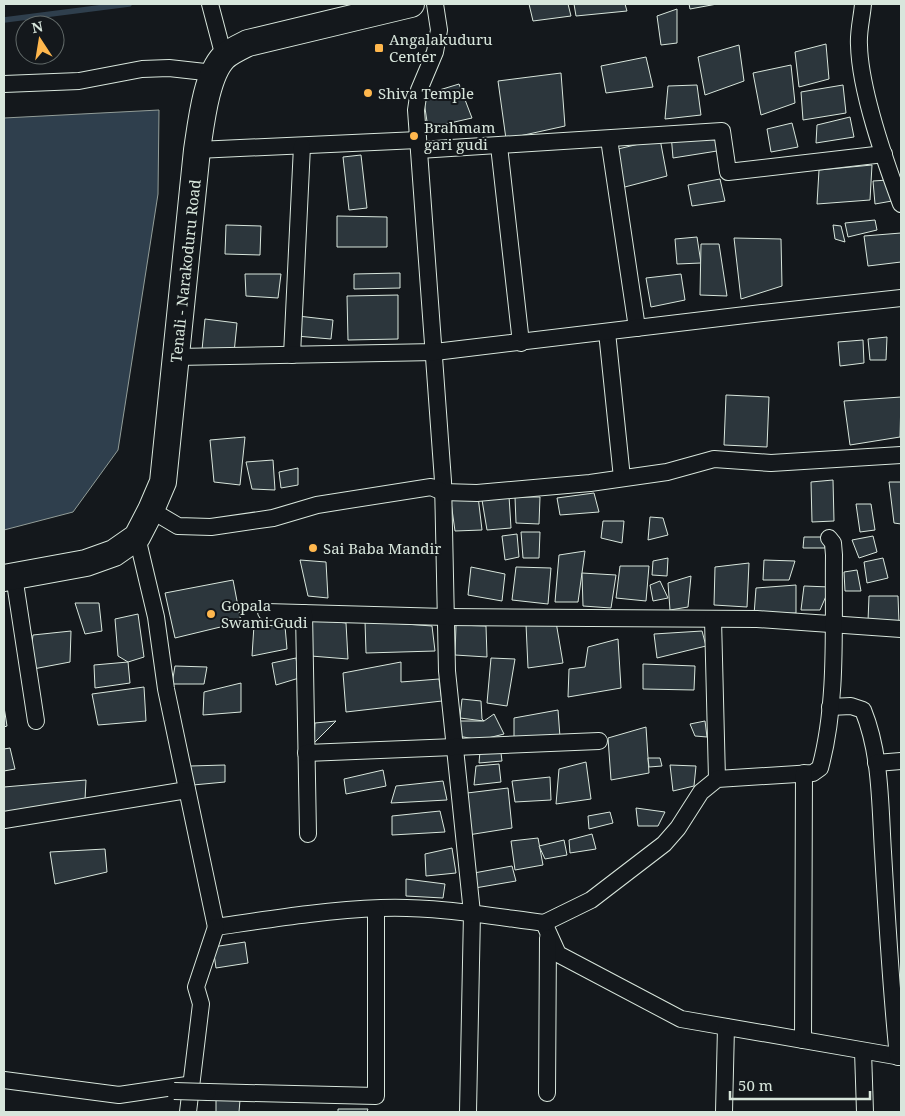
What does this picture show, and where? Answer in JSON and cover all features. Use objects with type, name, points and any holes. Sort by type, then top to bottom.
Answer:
[{"type":"main road","points":[[219,65],[248,43],[411,4]]},
{"type":"main road","name":"Tenali - Narakoduru Road","points":[[9,577],[86,563],[114,553],[137,537],[163,482],[197,150],[202,120],[219,65]]},
{"type":"street","points":[[435,4],[439,30],[435,52],[418,90],[416,110],[443,492],[447,670],[472,913],[468,1112]]},
{"type":"street","points":[[866,4],[859,45],[864,83],[884,154],[895,167],[901,204]]},
{"type":"street","points":[[4,84],[79,81],[142,70],[219,65],[210,9]]},
{"type":"street","points":[[197,150],[302,146],[499,146],[722,131],[728,172],[884,154]]},
{"type":"street","points":[[609,139],[637,328]]},
{"type":"street","points":[[292,355],[302,146]]},
{"type":"street","points":[[499,146],[521,343]]},
{"type":"street","points":[[176,357],[434,352],[901,298]]},
{"type":"street","points":[[607,332],[622,478]]},
{"type":"street","points":[[151,510],[178,526],[211,527],[273,518],[317,505],[431,487],[443,492],[477,493],[667,472],[714,459],[772,463],[901,455]]},
{"type":"street","points":[[137,537],[156,617],[166,689],[216,928],[196,987],[201,1004],[188,1112]]},
{"type":"street","points":[[216,928],[317,912],[376,909],[472,913],[546,928],[591,900],[664,844],[678,828],[700,792],[717,779],[813,773],[820,768],[826,746],[830,706],[834,555],[829,538]]},
{"type":"street","points":[[9,577],[36,721]]},
{"type":"street","points":[[266,612],[714,619],[901,629]]},
{"type":"street","points":[[304,613],[308,834]]},
{"type":"street","points":[[714,619],[717,779]]},
{"type":"street","points":[[546,928],[558,954],[681,1019],[900,1057],[895,969],[876,763],[871,730],[863,710],[852,706],[830,706]]},
{"type":"street","points":[[306,752],[599,741]]},
{"type":"street","points":[[876,763],[901,761]]},
{"type":"street","points":[[803,1040],[804,773]]},
{"type":"street","points":[[4,820],[187,790]]},
{"type":"street","points":[[152,1091],[376,1096],[376,909]]},
{"type":"street","points":[[546,928],[547,1093]]},
{"type":"street","points":[[724,1112],[726,1027]]},
{"type":"street","points":[[863,1051],[865,1112]]},
{"type":"street","points":[[4,1080],[119,1095],[192,1084]]},
{"type":"water","points":[[159,110],[158,194],[118,450],[73,512],[4,530],[4,118]]},
{"type":"building","points":[[529,4],[568,4],[571,16],[533,21]]},
{"type":"building","points":[[574,4],[625,4],[627,11],[576,16]]},
{"type":"building","points":[[689,4],[717,4],[690,9]]},
{"type":"building","points":[[677,9],[677,43],[661,45],[657,16]]},
{"type":"building","points":[[826,44],[829,79],[799,87],[795,52]]},
{"type":"building","points":[[739,45],[744,81],[705,95],[698,57]]},
{"type":"building","points":[[646,57],[653,87],[606,93],[601,66]]},
{"type":"building","points":[[791,65],[795,103],[761,115],[753,73]]},
{"type":"building","points":[[561,73],[565,126],[506,139],[498,81]]},
{"type":"building","points":[[459,84],[472,118],[428,128],[423,95]]},
{"type":"building","points":[[697,85],[701,115],[665,119],[668,86]]},
{"type":"building","points":[[843,85],[846,113],[803,120],[801,92]]},
{"type":"building","points":[[850,117],[854,137],[816,143],[817,125]]},
{"type":"building","points":[[792,123],[798,147],[771,152],[767,129]]},
{"type":"building","points":[[671,134],[717,135],[717,151],[673,158]]},
{"type":"building","points":[[660,139],[667,176],[621,188],[618,149]]},
{"type":"building","points":[[361,155],[367,208],[349,210],[343,157]]},
{"type":"building","points":[[872,165],[870,200],[817,204],[819,170]]},
{"type":"building","points":[[720,179],[725,201],[692,206],[688,185]]},
{"type":"building","points":[[888,180],[892,201],[875,204],[873,181]]},
{"type":"building","points":[[337,216],[387,217],[387,247],[337,247]]},
{"type":"building","points":[[875,220],[877,230],[848,237],[845,223]]},
{"type":"building","points":[[226,225],[261,226],[260,255],[225,254]]},
{"type":"building","points":[[833,225],[841,226],[845,242],[835,239]]},
{"type":"building","points":[[901,233],[901,262],[868,266],[864,236]]},
{"type":"building","points":[[697,237],[701,263],[677,264],[675,239]]},
{"type":"building","points":[[734,238],[781,239],[782,286],[741,299]]},
{"type":"building","points":[[701,244],[719,244],[727,296],[700,295]]},
{"type":"building","points":[[400,273],[400,288],[354,289],[354,274]]},
{"type":"building","points":[[245,274],[281,274],[278,298],[246,296]]},
{"type":"building","points":[[681,274],[685,300],[651,307],[646,278]]},
{"type":"building","points":[[398,295],[398,339],[348,340],[347,296]]},
{"type":"building","points":[[298,316],[333,320],[331,339],[296,336]]},
{"type":"building","points":[[205,319],[237,323],[234,353],[202,350]]},
{"type":"building","points":[[887,337],[886,360],[870,360],[868,339]]},
{"type":"building","points":[[863,340],[864,363],[840,366],[838,342]]},
{"type":"building","points":[[726,395],[769,397],[767,447],[724,445]]},
{"type":"building","points":[[901,397],[900,437],[850,445],[844,401]]},
{"type":"building","points":[[245,437],[240,485],[214,482],[210,440]]},
{"type":"building","points":[[273,460],[275,490],[252,489],[246,462]]},
{"type":"building","points":[[298,468],[298,485],[281,488],[279,472]]},
{"type":"building","points":[[833,480],[834,521],[812,522],[811,482]]},
{"type":"building","points":[[889,482],[901,482],[901,524],[894,523]]},
{"type":"building","points":[[594,493],[599,512],[560,515],[557,498]]},
{"type":"building","points":[[450,495],[478,496],[482,530],[455,531]]},
{"type":"building","points":[[509,496],[511,528],[487,530],[482,500]]},
{"type":"building","points":[[515,497],[540,497],[539,524],[516,523]]},
{"type":"building","points":[[856,504],[871,504],[875,530],[860,532]]},
{"type":"building","points":[[650,517],[663,518],[668,535],[648,540]]},
{"type":"building","points":[[603,521],[624,521],[622,543],[601,538]]},
{"type":"building","points":[[521,532],[540,532],[539,558],[523,558]]},
{"type":"building","points":[[517,534],[519,557],[505,560],[502,536]]},
{"type":"building","points":[[873,536],[877,552],[859,558],[852,540]]},
{"type":"building","points":[[804,537],[824,537],[825,548],[803,548]]},
{"type":"building","points":[[585,551],[578,602],[555,602],[559,555]]},
{"type":"building","points":[[668,558],[667,576],[652,575],[653,561]]},
{"type":"building","points":[[883,558],[888,578],[867,583],[864,562]]},
{"type":"building","points":[[300,560],[326,562],[328,598],[308,596]]},
{"type":"building","points":[[764,560],[795,561],[789,580],[763,580]]},
{"type":"building","points":[[749,563],[747,607],[714,605],[715,567]]},
{"type":"building","points":[[620,566],[649,566],[646,601],[616,598]]},
{"type":"building","points":[[471,567],[505,574],[502,601],[468,595]]},
{"type":"building","points":[[516,567],[551,568],[548,604],[512,600]]},
{"type":"building","points":[[857,570],[861,591],[845,591],[844,572]]},
{"type":"building","points":[[582,573],[616,575],[611,608],[583,606]]},
{"type":"building","points":[[691,576],[688,607],[670,610],[668,583]]},
{"type":"building","points":[[233,580],[241,622],[175,638],[165,593]]},
{"type":"building","points":[[660,581],[668,598],[653,601],[650,585]]},
{"type":"building","points":[[796,585],[796,613],[754,615],[756,588]]},
{"type":"building","points":[[804,586],[830,587],[820,610],[801,610]]},
{"type":"building","points":[[869,596],[898,596],[899,623],[868,621]]},
{"type":"building","points":[[75,603],[99,603],[102,631],[85,634]]},
{"type":"building","points":[[138,614],[144,657],[128,662],[118,656],[115,619]]},
{"type":"building","points":[[311,619],[346,623],[348,659],[311,656]]},
{"type":"building","points":[[365,621],[432,626],[435,651],[366,653]]},
{"type":"building","points":[[556,622],[563,663],[528,668],[526,624]]},
{"type":"building","points":[[254,625],[285,626],[287,649],[252,656]]},
{"type":"building","points":[[456,625],[486,626],[487,657],[455,655]]},
{"type":"building","points":[[71,631],[70,662],[28,670],[33,635]]},
{"type":"building","points":[[702,631],[706,646],[657,658],[654,634]]},
{"type":"building","points":[[618,639],[621,688],[568,697],[569,669],[585,667],[588,647]]},
{"type":"building","points":[[296,658],[299,678],[276,685],[272,663]]},
{"type":"building","points":[[491,658],[515,659],[507,706],[487,703]]},
{"type":"building","points":[[128,662],[130,683],[95,688],[94,665]]},
{"type":"building","points":[[401,662],[401,682],[439,679],[442,701],[346,712],[343,673]]},
{"type":"building","points":[[643,664],[695,666],[694,690],[643,689]]},
{"type":"building","points":[[175,666],[207,667],[204,684],[172,684]]},
{"type":"building","points":[[241,683],[241,712],[203,715],[204,692]]},
{"type":"building","points":[[144,687],[146,721],[98,725],[92,694]]},
{"type":"building","points":[[462,699],[481,701],[482,719],[484,721],[460,718]]},
{"type":"building","points":[[4,707],[7,726],[4,727]]},
{"type":"building","points":[[558,710],[560,737],[514,737],[514,718]]},
{"type":"building","points":[[494,714],[504,734],[480,740],[458,736],[459,721],[484,721]]},
{"type":"building","points":[[336,721],[314,743],[315,723]]},
{"type":"building","points":[[705,721],[707,737],[695,736],[690,724]]},
{"type":"building","points":[[646,727],[649,773],[611,780],[608,738]]},
{"type":"building","points":[[10,748],[15,769],[4,771],[4,749]]},
{"type":"building","points":[[480,751],[501,753],[502,761],[479,763]]},
{"type":"building","points":[[648,758],[660,758],[662,766],[649,767]]},
{"type":"building","points":[[586,762],[591,799],[556,804],[559,769]]},
{"type":"building","points":[[499,764],[501,782],[474,785],[476,766]]},
{"type":"building","points":[[225,765],[225,782],[193,785],[190,766]]},
{"type":"building","points":[[670,765],[696,766],[694,786],[673,791]]},
{"type":"building","points":[[383,770],[386,786],[346,794],[344,779]]},
{"type":"building","points":[[550,777],[551,800],[515,802],[512,781]]},
{"type":"building","points":[[86,780],[85,800],[4,812],[4,787]]},
{"type":"building","points":[[443,781],[447,800],[391,803],[396,786]]},
{"type":"building","points":[[508,788],[512,828],[468,835],[459,794]]},
{"type":"building","points":[[636,808],[665,812],[658,826],[638,826]]},
{"type":"building","points":[[440,811],[445,832],[392,835],[392,816]]},
{"type":"building","points":[[610,812],[613,823],[589,829],[588,816]]},
{"type":"building","points":[[592,834],[596,849],[570,853],[569,840]]},
{"type":"building","points":[[538,838],[543,865],[515,870],[511,841]]},
{"type":"building","points":[[564,840],[567,855],[545,859],[539,846]]},
{"type":"building","points":[[452,848],[456,873],[426,876],[425,854]]},
{"type":"building","points":[[105,849],[107,872],[55,884],[50,852]]},
{"type":"building","points":[[512,866],[516,881],[475,888],[474,873]]},
{"type":"building","points":[[406,879],[445,884],[443,898],[406,896]]},
{"type":"building","points":[[245,942],[248,963],[216,968],[213,947]]},
{"type":"building","points":[[216,1100],[240,1100],[239,1112],[216,1112]]},
{"type":"building","points":[[338,1109],[368,1109],[367,1112],[338,1112]]},
{"type":"waterway","points":[[4,20],[129,4]]},
{"type":"place","name":"Angalakuduru Center","points":[[379,48]]},
{"type":"place","name":"Shiva Temple","points":[[368,93]]},
{"type":"place","name":"Brahmam gari gudi","points":[[414,136]]},
{"type":"place","name":"Sai Baba Mandir","points":[[313,548]]},
{"type":"place","name":"Gopala Swami Gudi","points":[[211,614]]}]
